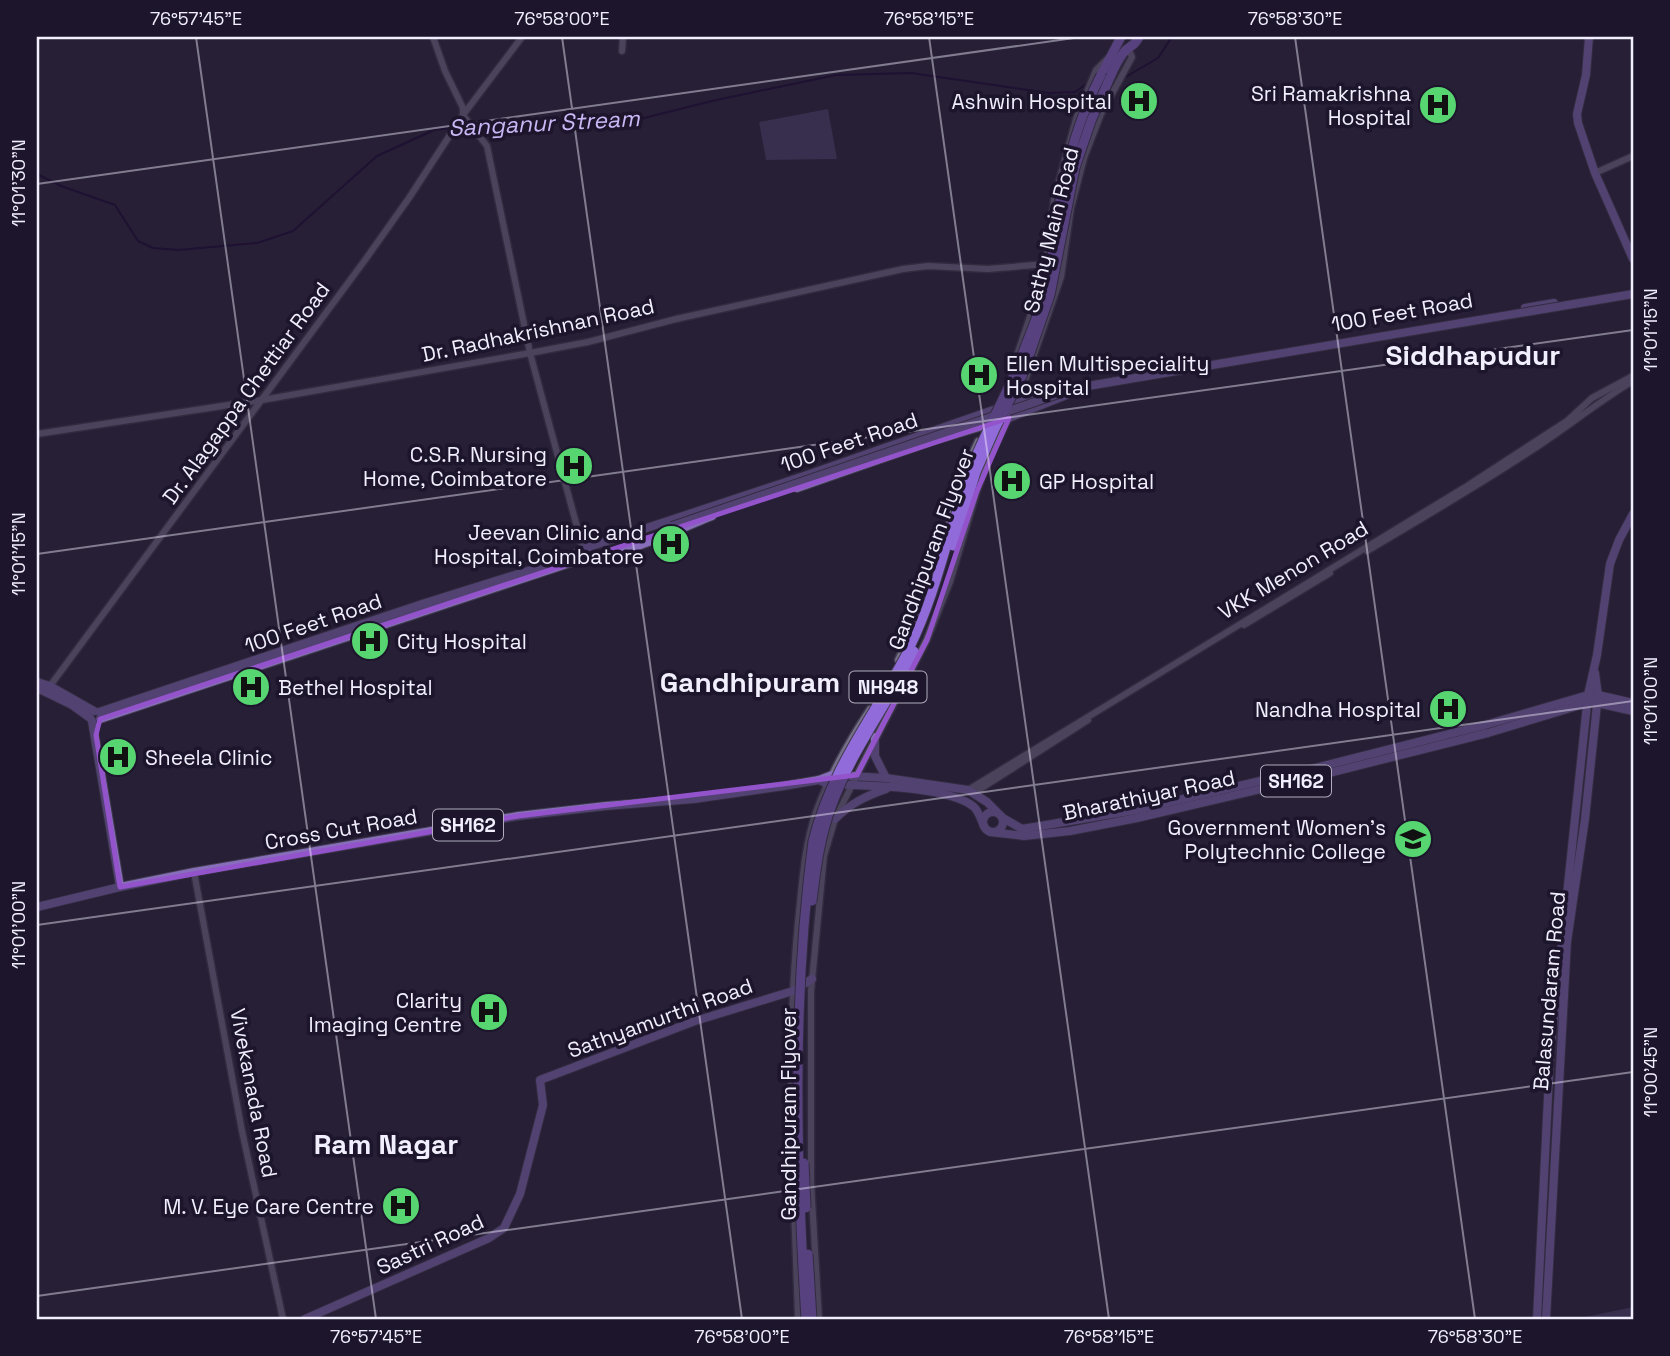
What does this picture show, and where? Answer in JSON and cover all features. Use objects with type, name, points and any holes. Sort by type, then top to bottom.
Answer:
[{"type":"highway","name":"NH948","points":[[1130,47],[1139,37]]},
{"type":"highway","points":[[1120,38],[1124,45],[1130,47]]},
{"type":"highway","name":"Gandhipuram Flyover","points":[[1109,78],[1106,59],[1120,38]]},
{"type":"highway","name":"Gandhipuram Flyover","points":[[812,1319],[804,1170],[805,992],[812,901],[821,842],[832,805],[845,777],[906,669],[945,577],[976,472],[1022,376],[1050,295],[1068,193],[1083,143],[1109,78],[1119,58],[1130,47]]},
{"type":"highway","name":"Gandhipuram Flyover","points":[[806,1319],[798,1181],[799,993],[813,841],[840,768],[893,680],[918,630],[939,575],[970,472],[1019,363],[1049,275],[1057,214],[1069,161],[1088,101],[1109,78]]},
{"type":"main road","points":[[1591,37],[1592,65],[1582,120],[1598,172],[1633,259]]},
{"type":"main road","points":[[1598,172],[1633,248]]},
{"type":"main road","points":[[585,553],[672,526],[1076,388],[1633,294]]},
{"type":"main road","name":"100 Feet Road","points":[[96,717],[585,553],[1019,401],[1092,382],[1633,294]]},
{"type":"main road","name":"100 Feet Road","points":[[96,717],[412,607],[585,553],[601,556],[629,547],[746,504],[1009,418],[1090,388],[1633,294]]},
{"type":"main road","points":[[1595,666],[1610,564],[1633,514]]},
{"type":"main road","points":[[585,553],[599,554],[663,532],[672,526]]},
{"type":"main road","name":"Balasundaram Road","points":[[1546,1319],[1567,942],[1585,819],[1598,699],[1595,666]]},
{"type":"main road","name":"Balasundaram Road","points":[[1537,1319],[1550,1056],[1587,699],[1595,666]]},
{"type":"main road","points":[[37,682],[50,686],[96,717]]},
{"type":"main road","points":[[37,688],[96,717]]},
{"type":"main road","name":"SH162","points":[[1587,699],[1633,703]]},
{"type":"main road","name":"Bharathiyar Road","points":[[1000,815],[1022,829],[1136,810],[1329,765],[1587,699]]},
{"type":"main road","name":"Bharathiyar Road","points":[[987,829],[1024,836],[1070,831],[1137,818],[1488,733],[1587,699]]},
{"type":"main road","name":"SH162","points":[[1598,699],[1633,711]]},
{"type":"main road","points":[[96,717],[93,732],[96,735],[120,887]]},
{"type":"main road","points":[[875,737],[876,756],[886,778]]},
{"type":"main road","name":"SH162","points":[[823,782],[832,775],[857,775],[971,791],[1000,815]]},
{"type":"main road","name":"SH162","points":[[823,782],[954,797],[972,805],[987,829]]},
{"type":"main road","name":"Cross Cut Road","points":[[37,907],[194,872],[518,816],[694,799],[823,782]]},
{"type":"main road","points":[[835,819],[861,798],[889,788]]},
{"type":"main road","points":[[986,815],[1000,815],[1001,829],[987,829],[986,815]]},
{"type":"main road","name":"Sathyamurthi Road","points":[[540,1080],[703,1018],[793,990],[812,979]]},
{"type":"main road","name":"Sastri Road","points":[[305,1319],[489,1238],[504,1228],[520,1194],[537,1131],[543,1105],[540,1080]]},
{"type":"street","points":[[433,37],[465,117],[487,146],[530,353],[585,553]]},
{"type":"street","name":"Dr. Alagappa Chettiar Road","points":[[50,686],[377,243],[458,123],[522,37]]},
{"type":"street","points":[[622,51],[623,37]]},
{"type":"street","name":"Sathy Main Road","points":[[832,775],[849,741],[896,664],[934,579],[960,486],[1019,351],[1040,290],[1055,199],[1076,119],[1086,94],[1109,78]]},
{"type":"street","name":"Sathy Main Road","points":[[819,1319],[811,1182],[812,979],[824,856],[835,819],[932,630],[990,456],[1019,401],[1061,277],[1071,208],[1084,158],[1101,114],[1109,78]]},
{"type":"street","points":[[1598,172],[1633,156]]},
{"type":"street","name":"Dr. Radhakrishnan Road","points":[[37,434],[262,400],[530,353],[903,269],[928,266],[988,269],[1046,264]]},
{"type":"street","name":"VKK Menon Road","points":[[971,791],[1466,486],[1567,421],[1592,398],[1633,379]]},
{"type":"street","points":[[798,1319],[792,1139],[793,990],[805,863],[823,782]]},
{"type":"street","name":"Vivekanada Road","points":[[194,872],[242,1131],[283,1319]]},
{"type":"highlighted area","points":[[1009,418],[977,491],[927,640],[857,775],[518,816],[120,887],[96,735],[100,719]]},
{"type":"shaded area","points":[[828,109],[837,159],[766,160],[759,122]]},
{"type":"shaded area","points":[[1633,1307],[1633,1319],[1576,1319]]},
{"type":"waterway","name":"Sanganur Stream","points":[[1124,78],[1158,58],[1172,37]]},
{"type":"waterway","name":"Sanganur Stream","points":[[474,126],[546,120],[624,123],[836,75],[911,73],[1049,93],[1075,92],[1088,83]]},
{"type":"waterway","name":"Sanganur Stream","points":[[456,128],[468,127]]},
{"type":"waterway","name":"Sanganur Stream","points":[[37,174],[61,186],[115,205],[138,241],[153,248],[178,250],[257,243],[293,231],[377,156],[434,130],[451,128]]},
{"type":"place","name":"Ashwin Hospital","points":[[1139,101]]},
{"type":"place","name":"Sri Ramakrishna Hospital","points":[[1438,105]]},
{"type":"place","name":"Ellen Multispeciality Hospital","points":[[979,375]]},
{"type":"place","name":"C.S.R. Nursing Home, Coimbatore","points":[[574,466]]},
{"type":"place","name":"GP Hospital","points":[[1012,481]]},
{"type":"place","name":"Jeevan Clinic and Hospital, Coimbatore","points":[[671,544]]},
{"type":"place","name":"City Hospital","points":[[370,641]]},
{"type":"place","name":"Bethel Hospital","points":[[251,687]]},
{"type":"place","name":"Nandha Hospital","points":[[1448,709]]},
{"type":"place","name":"Sheela Clinic","points":[[118,757]]},
{"type":"place","name":"Government Women's Polytechnic College","points":[[1413,839]]},
{"type":"place","name":"Clarity Imaging Centre","points":[[489,1012]]},
{"type":"place","name":"M. V. Eye Care Centre","points":[[401,1206]]},
{"type":"district","name":"Siddhapudur","points":[[1473,355]]},
{"type":"district","name":"Gandhipuram","points":[[750,682]]},
{"type":"district","name":"Ram Nagar","points":[[386,1144]]}]
